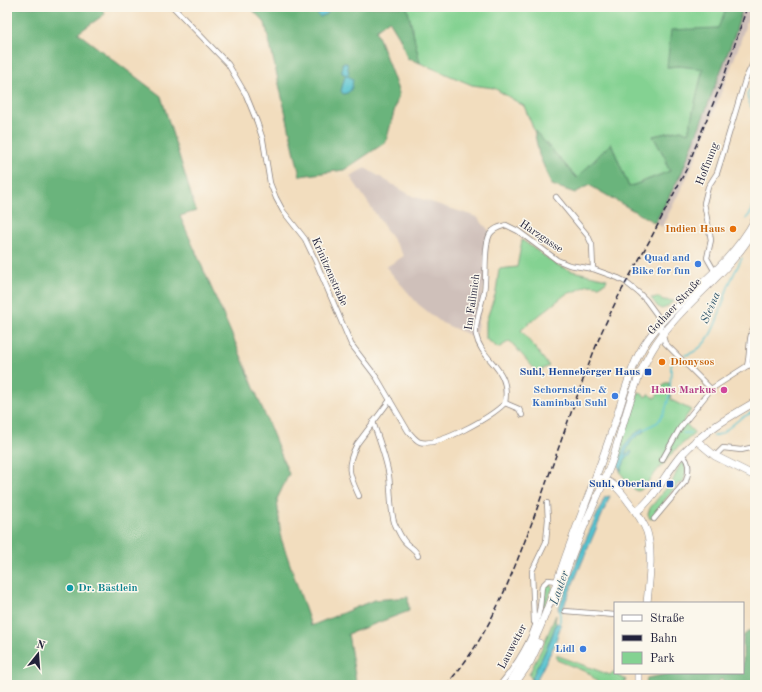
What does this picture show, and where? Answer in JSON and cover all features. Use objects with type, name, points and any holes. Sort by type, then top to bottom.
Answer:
[{"type":"main road","points":[[716,274],[740,244],[755,220]]},
{"type":"main road","name":"Gothaer Straße","points":[[508,685],[520,668],[532,645],[558,581],[634,365],[644,345],[660,323],[672,310],[740,252],[755,228]]},
{"type":"main road","name":"Gothaer Straße","points":[[514,685],[530,662],[537,647],[561,587],[569,562],[611,461],[640,373],[649,354],[662,335],[716,274]]},
{"type":"main road","points":[[636,512],[652,496],[682,455],[696,440],[730,416],[755,402]]},
{"type":"main road","points":[[696,440],[715,456],[755,476]]},
{"type":"main road","points":[[596,476],[618,487],[636,512],[645,529],[649,542],[650,557],[647,602]]},
{"type":"main road","points":[[637,684],[638,674]]},
{"type":"street","name":"Krinitzenstraße","points":[[174,7],[228,64],[246,95],[263,140],[270,183],[276,198],[283,211],[305,239],[351,344],[377,378],[408,431],[420,442],[429,442],[462,432],[499,409],[505,403]]},
{"type":"street","name":"Hoffnung","points":[[716,274],[707,258],[711,240],[704,203],[708,187],[717,172],[722,157],[744,80],[755,59]]},
{"type":"street","points":[[556,197],[588,236],[592,245],[593,270]]},
{"type":"street","name":"Harzgasse","points":[[488,243],[491,233],[497,227],[506,225],[518,231],[557,260],[569,265],[593,270],[618,278],[634,289],[649,304],[660,323]]},
{"type":"street","name":"Im Fallmich","points":[[488,243],[484,290],[476,333],[479,344],[501,374],[505,387],[505,403]]},
{"type":"street","points":[[660,323],[662,335],[667,345],[710,389]]},
{"type":"street","points":[[747,366],[750,356],[750,335],[755,325]]},
{"type":"street","points":[[662,460],[680,428],[710,389],[747,366],[755,364]]},
{"type":"street","points":[[359,496],[351,478],[349,469],[350,461],[357,444],[390,400]]},
{"type":"street","points":[[505,403],[519,409],[522,415]]},
{"type":"street","points":[[373,422],[385,458],[389,477],[394,522],[405,542],[416,550],[418,556]]},
{"type":"street","points":[[715,456],[723,448],[741,450],[755,447]]},
{"type":"street","points":[[654,519],[682,488],[686,481],[688,476],[687,464],[686,459],[682,455]]},
{"type":"street","points":[[534,625],[532,571],[546,542],[548,519],[546,503]]},
{"type":"street","name":"Lauwetter","points":[[500,685],[528,642],[540,608],[542,586],[548,580],[558,581]]},
{"type":"street","points":[[565,611],[614,615]]},
{"type":"shaded area","points":[[743,7],[751,7],[739,46],[699,150],[662,227],[655,223],[682,172],[735,34]]},
{"type":"shaded area","points":[[365,168],[412,196],[477,217],[491,233],[488,243],[486,276],[476,333],[470,335],[442,323],[418,304],[386,267],[404,256],[350,176]]},
{"type":"green space","points":[[7,7],[101,7],[105,14],[78,33],[161,96],[196,211],[180,216],[239,351],[289,474],[277,499],[281,538],[311,626],[374,600],[408,597],[409,611],[348,634],[356,681],[348,685],[7,685]]},
{"type":"green space","points":[[250,7],[407,7],[420,63],[407,58],[400,38],[389,20],[376,30],[399,93],[386,142],[344,170],[300,176],[265,23]]},
{"type":"green space","points":[[407,7],[727,7],[719,28],[667,67],[679,66],[703,68],[688,134],[681,130],[653,136],[667,161],[665,162],[670,171],[629,187],[611,144],[577,178],[534,130],[524,106],[494,88],[472,85],[420,63]]},
{"type":"green space","points":[[727,7],[743,7],[735,34],[682,172],[655,223],[589,185],[575,193],[552,185],[539,155],[534,130],[577,178],[611,143],[629,187],[670,171],[665,162],[667,161],[653,136],[681,130],[688,133],[703,69],[679,66],[667,67],[671,30],[718,28]]},
{"type":"green space","points":[[522,240],[557,265],[572,271],[607,279],[606,282],[599,286],[588,285],[566,294],[521,330],[549,366],[537,372],[510,341],[498,348],[486,339],[486,321],[496,292],[499,269],[517,267]]},
{"type":"green space","points":[[659,297],[663,300],[674,301],[665,308],[661,309],[651,298]]},
{"type":"green space","points":[[665,383],[669,383],[671,400],[691,410],[683,421],[695,433],[673,452],[641,490],[637,491],[628,483],[620,471],[618,458],[620,449],[639,392],[646,397],[648,394],[655,398]]},
{"type":"green space","points":[[683,461],[686,466],[686,472],[682,484],[679,483],[663,502],[665,505],[653,518],[650,519],[648,514],[650,508],[668,486],[670,487],[679,466]]},
{"type":"green space","points":[[550,584],[553,588],[542,610],[545,587]]},
{"type":"green space","points":[[556,615],[556,623],[548,646],[532,680],[529,674]]},
{"type":"green space","points":[[749,631],[755,632],[755,685],[728,685],[721,679],[716,685],[646,685],[647,678],[669,674],[744,674],[744,635]]},
{"type":"green space","points":[[556,655],[610,675],[613,672],[626,680],[623,685],[600,685],[589,673],[557,660]]},
{"type":"water","points":[[316,7],[327,8],[329,10],[327,14],[320,17],[314,10]]},
{"type":"water","points":[[342,63],[347,63],[349,74],[346,75],[342,73]]},
{"type":"water","points":[[345,76],[353,79],[350,91],[343,94],[341,91]]},
{"type":"water","points":[[644,428],[645,431],[630,443],[625,455],[631,451],[632,453],[626,458],[621,471],[618,465],[626,443]]},
{"type":"water","points":[[610,496],[563,610],[558,610],[583,546],[605,497]]},
{"type":"water","points":[[556,623],[561,625],[554,646],[537,679],[536,685],[532,685],[534,673],[549,644]]},
{"type":"waterway","name":"Steina","points":[[751,107],[747,95],[751,89],[755,88]]},
{"type":"waterway","name":"Steina","points":[[746,219],[752,211],[755,198]]},
{"type":"waterway","name":"Steina","points":[[685,355],[695,351],[709,337],[730,283],[742,258]]},
{"type":"waterway","name":"Steina","points":[[643,430],[658,422],[665,411],[670,393],[671,366],[675,359]]},
{"type":"waterway","name":"Lauter","points":[[713,436],[721,434],[741,418],[755,411]]},
{"type":"waterway","name":"Lauter","points":[[683,433],[690,433]]},
{"type":"waterway","name":"Lauter","points":[[558,625],[560,621],[560,609]]},
{"type":"railway","points":[[446,685],[474,649],[506,589],[531,525],[592,355],[618,297],[651,238],[686,170],[724,77],[747,7]]},
{"type":"place","name":"Indien Haus","points":[[733,229]]},
{"type":"place","name":"Quad and Bike for fun","points":[[698,264]]},
{"type":"place","name":"Dionysos","points":[[662,362]]},
{"type":"place","name":"Suhl, Henneberger Haus","points":[[648,372]]},
{"type":"place","name":"Haus Markus","points":[[724,390]]},
{"type":"place","name":"Schornstein- & Kaminbau Suhl","points":[[615,396]]},
{"type":"place","name":"Suhl, Oberland","points":[[670,484]]},
{"type":"place","name":"Dr. Bästlein","points":[[70,588]]},
{"type":"place","name":"Lidl","points":[[583,649]]}]
